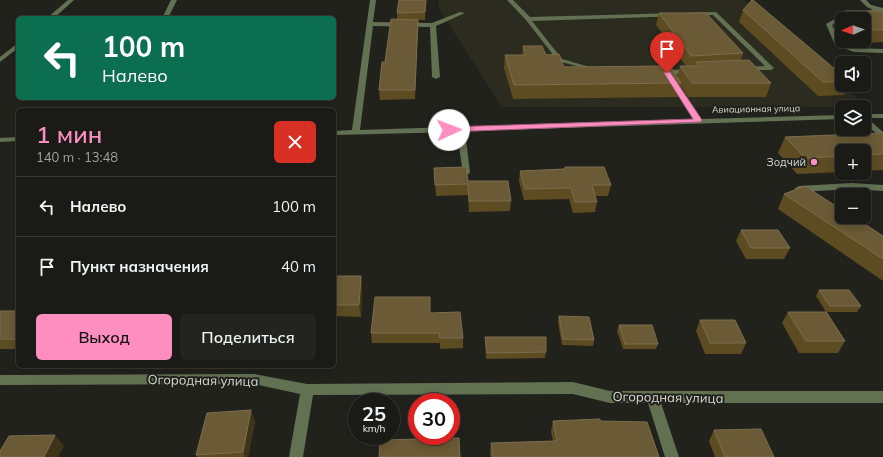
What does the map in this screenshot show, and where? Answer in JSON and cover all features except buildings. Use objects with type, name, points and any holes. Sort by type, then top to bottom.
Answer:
[{"type":"street","points":[[52,16],[71,0]]},
{"type":"street","points":[[166,16],[174,0]]},
{"type":"street","points":[[356,132],[373,0]]},
{"type":"street","points":[[510,0],[528,19],[560,60],[603,71]]},
{"type":"street","points":[[863,0],[869,6],[882,10]]},
{"type":"street","points":[[882,10],[846,15],[829,24],[838,45],[854,50],[883,51]]},
{"type":"street","points":[[370,24],[433,25],[462,13]]},
{"type":"street","points":[[528,19],[714,13],[771,68],[739,69]]},
{"type":"street","points":[[433,25],[436,77]]},
{"type":"street","points":[[0,60],[16,47]]},
{"type":"street","points":[[698,120],[664,73],[699,72]]},
{"type":"street","points":[[871,116],[883,116]]},
{"type":"street","name":"Авиационная улица","points":[[336,133],[698,120],[835,117]]},
{"type":"street","points":[[871,126],[883,136]]},
{"type":"street","points":[[462,129],[466,172]]},
{"type":"street","points":[[0,140],[16,139]]},
{"type":"street","points":[[798,188],[852,186],[883,188]]},
{"type":"street","name":"Огородная улица","points":[[0,380],[254,379],[307,390],[573,388],[610,397],[883,397]]},
{"type":"street","points":[[296,457],[307,390]]},
{"type":"street","points":[[653,398],[672,457]]},
{"type":"shaded area","points":[[438,0],[744,0],[835,79],[835,92],[851,92],[860,100],[835,100],[835,107],[502,107],[439,9]]},
{"type":"place","name":"Зодчий","points":[[814,162]]},
{"type":"route","points":[[449,130],[698,120],[667,73]]}]
